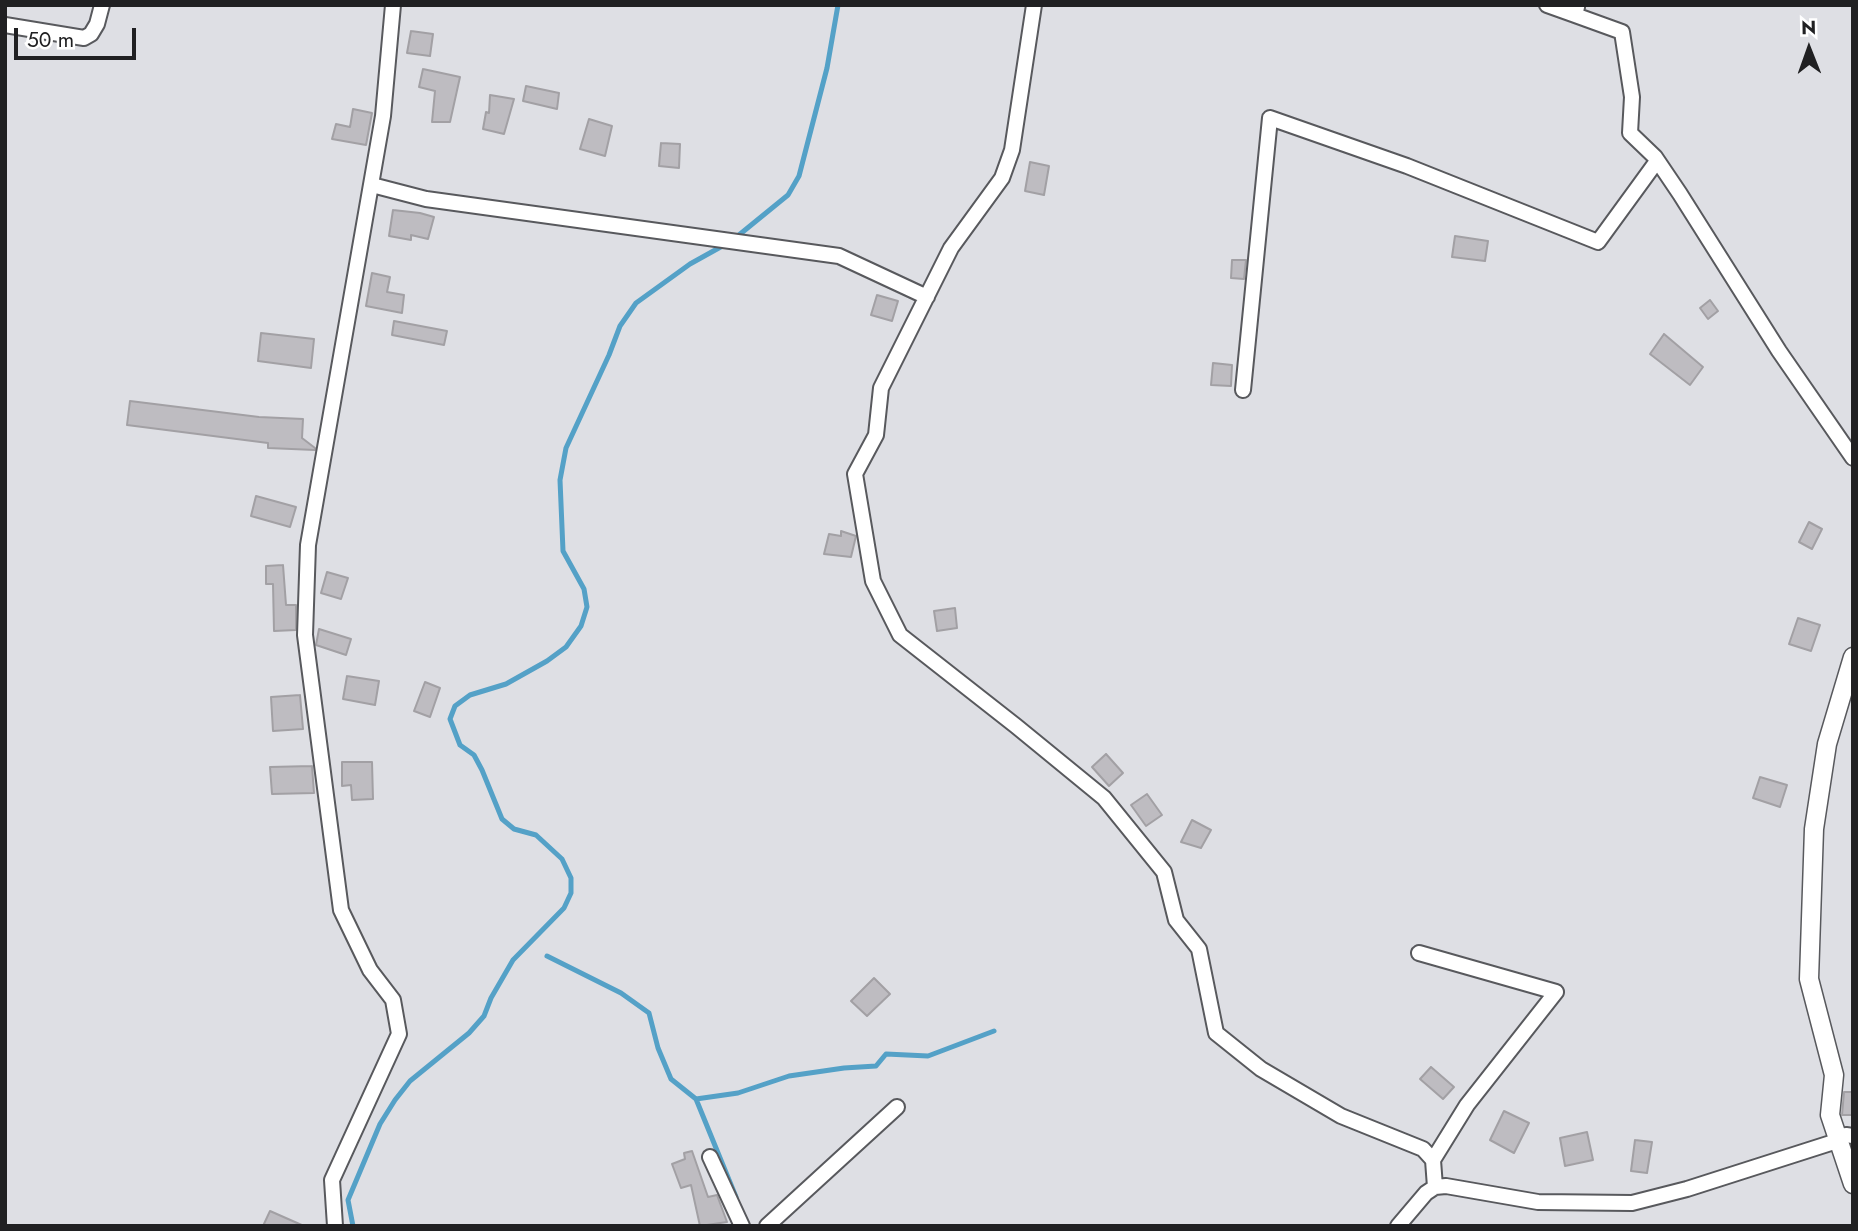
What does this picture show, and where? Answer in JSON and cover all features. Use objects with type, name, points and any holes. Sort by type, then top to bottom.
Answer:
[{"type":"street","points":[[5,25],[84,38],[91,34],[97,24],[102,5]]},
{"type":"street","points":[[334,1226],[332,1180],[399,1034],[393,1000],[370,970],[341,910],[305,635],[308,545],[383,116],[393,5]]},
{"type":"street","points":[[1034,5],[1012,150],[1002,178],[951,248],[881,388],[876,435],[855,474],[873,581],[900,635],[1104,798],[1164,872],[1176,920],[1199,949],[1216,1033],[1261,1069],[1341,1116],[1423,1149],[1433,1160],[1436,1187]]},
{"type":"street","points":[[1547,5],[1576,10],[1622,32],[1632,97],[1630,133],[1657,161],[1779,351],[1853,458]]},
{"type":"street","points":[[1243,390],[1270,118],[1407,166],[1598,243],[1657,161]]},
{"type":"street","points":[[372,185],[426,199],[839,256],[927,297]]},
{"type":"street","points":[[1853,657],[1827,744],[1814,829],[1809,979],[1834,1075],[1830,1115],[1845,1138],[1853,1184]]},
{"type":"street","points":[[1419,953],[1556,992],[1467,1105],[1433,1160]]},
{"type":"street","points":[[768,1226],[897,1107]]},
{"type":"street","points":[[1398,1226],[1426,1193],[1436,1187],[1446,1186],[1538,1202],[1632,1203],[1687,1189],[1845,1138]]},
{"type":"street","points":[[710,1157],[743,1226]]},
{"type":"building","points":[[411,31],[433,34],[430,56],[407,53]]},
{"type":"building","points":[[423,69],[460,77],[450,122],[432,122],[435,91],[419,87]]},
{"type":"building","points":[[526,86],[559,93],[557,109],[523,101]]},
{"type":"building","points":[[490,95],[514,99],[504,134],[483,129],[486,112],[489,113]]},
{"type":"building","points":[[353,109],[372,113],[366,145],[332,139],[336,124],[350,127]]},
{"type":"building","points":[[589,119],[612,126],[605,156],[580,149]]},
{"type":"building","points":[[661,143],[680,144],[679,168],[659,166]]},
{"type":"building","points":[[1030,162],[1049,166],[1044,195],[1025,191]]},
{"type":"building","points":[[393,210],[434,217],[428,239],[411,235],[411,240],[389,236]]},
{"type":"building","points":[[1455,236],[1488,241],[1485,261],[1452,257]]},
{"type":"building","points":[[1232,260],[1246,260],[1244,279],[1231,278]]},
{"type":"building","points":[[372,273],[390,277],[387,292],[404,295],[402,313],[366,306]]},
{"type":"building","points":[[877,295],[898,301],[892,321],[871,315]]},
{"type":"building","points":[[1710,300],[1718,311],[1708,319],[1700,308]]},
{"type":"building","points":[[394,321],[447,331],[444,345],[392,335]]},
{"type":"building","points":[[261,333],[314,339],[311,368],[258,361]]},
{"type":"building","points":[[1664,334],[1703,367],[1690,385],[1650,354]]},
{"type":"building","points":[[1213,363],[1232,365],[1231,386],[1211,385]]},
{"type":"building","points":[[130,401],[259,417],[303,419],[302,438],[315,450],[268,448],[268,443],[127,425]]},
{"type":"building","points":[[256,496],[296,507],[290,527],[251,516]]},
{"type":"building","points":[[1809,522],[1822,529],[1812,549],[1799,542]]},
{"type":"building","points":[[841,531],[856,536],[851,557],[824,554],[829,534],[841,536]]},
{"type":"building","points":[[283,565],[286,605],[296,605],[296,630],[274,631],[273,584],[266,584],[266,566]]},
{"type":"building","points":[[327,572],[348,578],[341,599],[321,593]]},
{"type":"building","points":[[955,608],[957,628],[937,631],[934,611]]},
{"type":"building","points":[[1798,618],[1820,625],[1811,651],[1789,644]]},
{"type":"building","points":[[319,629],[351,639],[346,655],[316,645]]},
{"type":"building","points":[[347,676],[379,681],[375,705],[343,699]]},
{"type":"building","points":[[425,682],[440,688],[430,717],[414,711]]},
{"type":"building","points":[[300,695],[303,729],[273,731],[271,697]]},
{"type":"building","points":[[1106,754],[1123,773],[1109,786],[1092,767]]},
{"type":"building","points":[[342,762],[372,762],[373,799],[352,800],[351,785],[342,786]]},
{"type":"building","points":[[312,766],[314,793],[272,794],[270,767]]},
{"type":"building","points":[[1760,777],[1787,785],[1780,807],[1753,798]]},
{"type":"building","points":[[1147,794],[1162,815],[1146,826],[1131,805]]},
{"type":"building","points":[[1192,820],[1211,830],[1201,848],[1181,842]]},
{"type":"building","points":[[874,978],[890,994],[867,1016],[851,1001]]},
{"type":"building","points":[[1431,1067],[1454,1087],[1443,1099],[1420,1079]]},
{"type":"building","points":[[1844,1092],[1853,1092],[1853,1115],[1842,1115]]},
{"type":"building","points":[[1504,1111],[1529,1123],[1514,1153],[1490,1140]]},
{"type":"building","points":[[1587,1132],[1593,1160],[1565,1166],[1560,1138]]},
{"type":"building","points":[[1635,1140],[1652,1142],[1647,1173],[1631,1171]]},
{"type":"building","points":[[692,1151],[708,1197],[717,1195],[727,1222],[700,1226],[691,1185],[681,1188],[672,1164],[685,1159],[684,1153]]},
{"type":"building","points":[[270,1211],[304,1226],[263,1226]]},
{"type":"waterway","points":[[734,239],[788,195],[799,176],[827,68],[838,5]]},
{"type":"waterway","points":[[353,1226],[348,1200],[380,1124],[395,1100],[410,1081],[469,1033],[484,1016],[513,960],[564,908],[571,893],[571,878],[562,859],[536,835],[514,829],[502,819],[482,770],[474,755],[460,745],[450,719],[455,706],[470,695],[506,684],[547,661],[566,647],[581,626],[587,607],[584,589],[563,551],[560,480],[566,448],[620,326],[636,303],[690,264],[726,244]]},
{"type":"waterway","points":[[547,956],[621,993],[649,1013],[658,1048],[671,1079],[696,1099],[738,1093],[789,1076],[876,1066],[886,1054],[928,1056],[994,1031]]},
{"type":"waterway","points":[[696,1099],[736,1197]]}]
